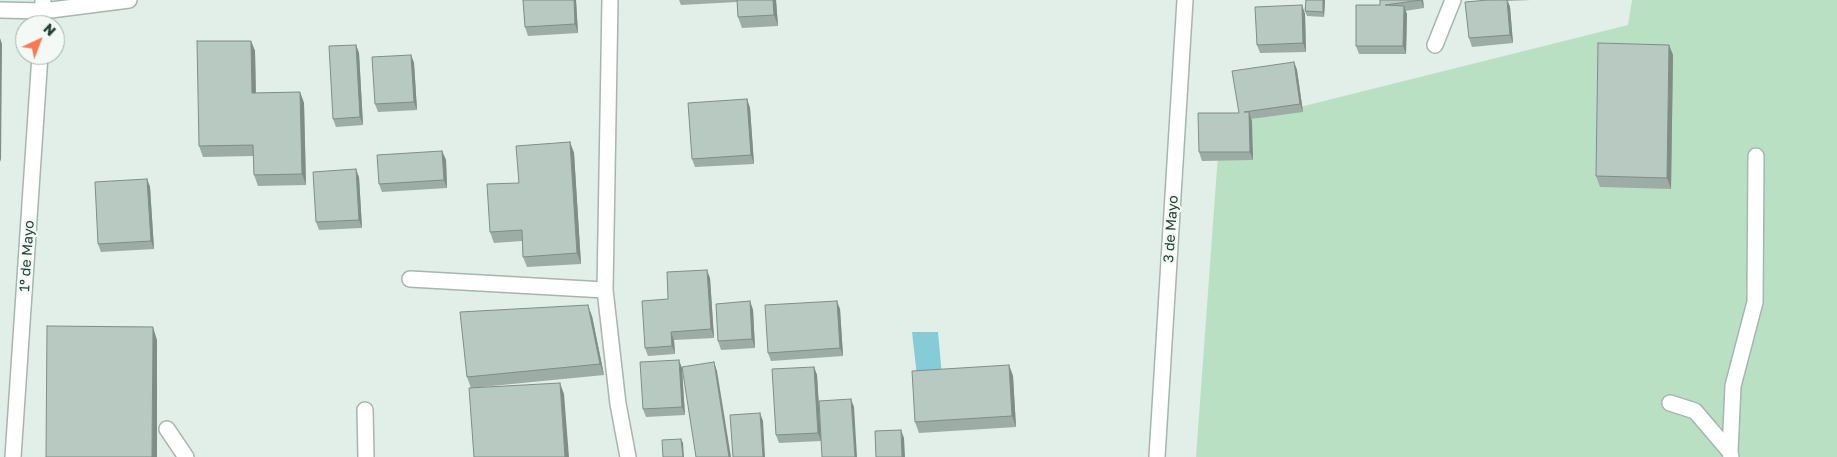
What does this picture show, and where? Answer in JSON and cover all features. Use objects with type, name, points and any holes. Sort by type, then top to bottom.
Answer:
[{"type":"street","points":[[0,10],[43,12],[129,0]]},
{"type":"street","points":[[610,0],[605,290],[618,404],[628,457]]},
{"type":"street","name":"3 de Mayo","points":[[1157,457],[1185,0]]},
{"type":"street","points":[[1435,45],[1453,0]]},
{"type":"street","name":"1º de Mayo","points":[[14,457],[39,65]]},
{"type":"street","points":[[1730,455],[1733,386],[1755,302],[1756,156]]},
{"type":"street","points":[[410,279],[605,290]]},
{"type":"street","points":[[1670,403],[1695,411],[1730,455]]},
{"type":"street","points":[[365,410],[366,457]]},
{"type":"street","points":[[167,429],[186,457]]},
{"type":"green space","points":[[1632,0],[1837,0],[1837,457],[1196,457],[1220,127],[1628,25]]},
{"type":"water","points":[[912,332],[938,332],[942,376],[917,376]]},
{"type":"building","points":[[523,0],[574,0],[575,24],[525,27]]},
{"type":"building","points":[[737,0],[773,0],[774,15],[738,17]]},
{"type":"building","points":[[1306,0],[1323,0],[1323,12],[1305,11]]},
{"type":"building","points":[[1380,0],[1421,0],[1385,5],[1404,6],[1403,46],[1356,46],[1356,5],[1380,5]]},
{"type":"building","points":[[1507,0],[1510,35],[1469,38],[1465,2]]},
{"type":"building","points":[[1302,5],[1303,43],[1257,45],[1255,7]]},
{"type":"building","points":[[197,41],[251,41],[252,93],[300,92],[302,174],[254,175],[253,145],[199,146]]},
{"type":"building","points":[[1598,43],[1669,45],[1667,178],[1596,176]]},
{"type":"building","points":[[356,45],[360,117],[333,119],[329,46]]},
{"type":"building","points":[[411,55],[414,102],[375,104],[372,57]]},
{"type":"building","points":[[1294,62],[1300,104],[1244,112],[1249,112],[1250,152],[1199,152],[1198,113],[1239,113],[1232,71]]},
{"type":"building","points":[[747,99],[751,155],[692,159],[688,103]]},
{"type":"building","points":[[570,142],[577,253],[523,257],[522,230],[490,232],[487,184],[519,183],[516,146]]},
{"type":"building","points":[[442,151],[444,180],[379,184],[377,155]]},
{"type":"building","points":[[356,169],[359,220],[316,222],[313,172]]},
{"type":"building","points":[[147,179],[151,241],[98,244],[95,182]]},
{"type":"building","points":[[707,270],[711,329],[671,332],[672,346],[645,348],[642,301],[668,299],[667,272]]},
{"type":"building","points":[[750,301],[752,339],[718,341],[716,304]]},
{"type":"building","points":[[837,301],[840,348],[768,353],[765,305]]},
{"type":"building","points":[[588,305],[600,364],[467,377],[460,312]]},
{"type":"building","points":[[47,326],[153,327],[152,457],[46,457]]},
{"type":"building","points":[[679,360],[682,407],[643,409],[640,362]]},
{"type":"building","points":[[714,362],[729,457],[696,457],[682,367]]},
{"type":"building","points":[[1009,365],[1012,416],[915,422],[912,371]]},
{"type":"building","points":[[814,367],[818,433],[776,435],[772,369]]},
{"type":"building","points":[[560,383],[565,457],[474,457],[469,388]]},
{"type":"building","points":[[851,399],[855,457],[822,457],[819,401]]},
{"type":"building","points":[[760,413],[763,457],[733,457],[730,415]]},
{"type":"building","points":[[901,430],[902,457],[876,457],[875,431]]},
{"type":"building","points":[[681,439],[683,457],[663,457],[662,440]]}]
